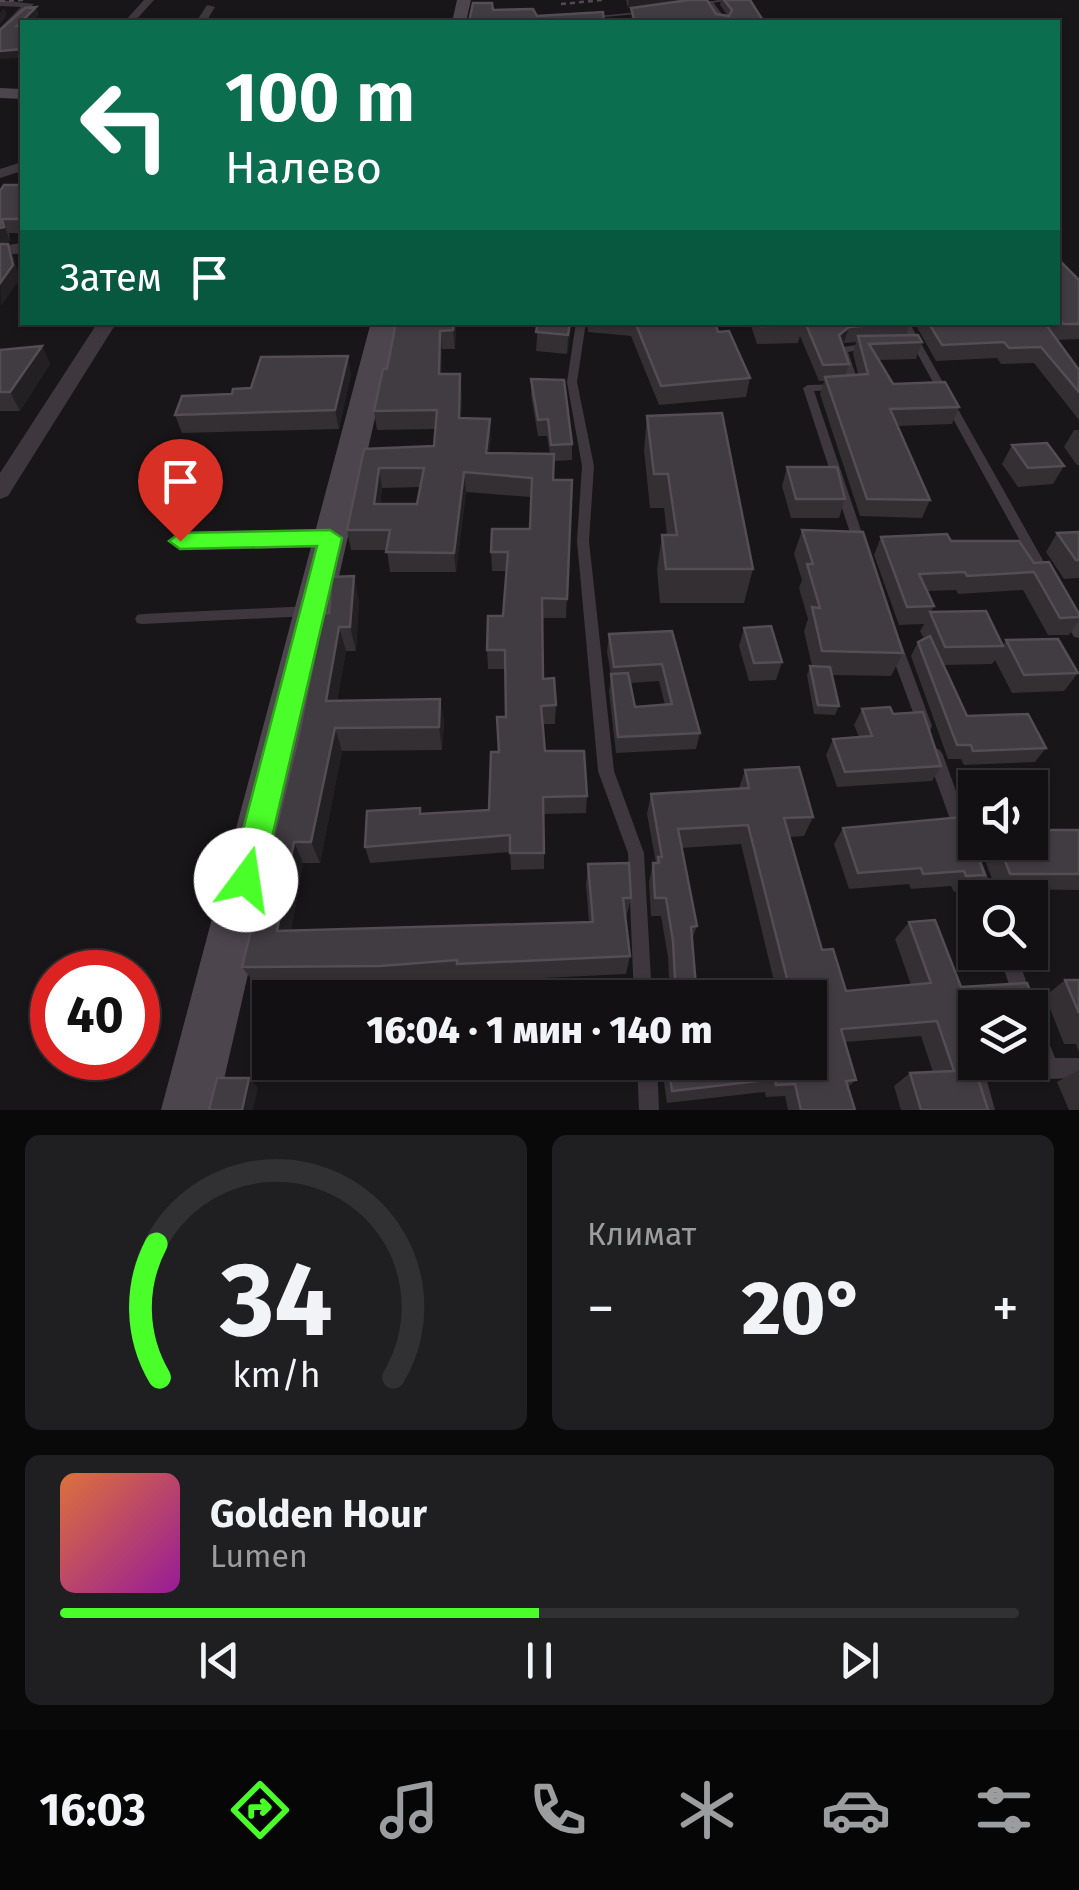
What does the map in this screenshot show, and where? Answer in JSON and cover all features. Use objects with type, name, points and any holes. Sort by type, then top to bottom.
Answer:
[{"type":"street","points":[[131,20],[148,0]]},
{"type":"street","points":[[0,3],[29,4],[2,39]]},
{"type":"street","points":[[709,3],[722,20]]},
{"type":"street","points":[[202,20],[210,7]]},
{"type":"street","points":[[0,492],[106,325]]},
{"type":"street","points":[[189,1110],[383,325]]},
{"type":"street","points":[[180,541],[330,538]]},
{"type":"lane","points":[[693,6],[727,0]]},
{"type":"lane","points":[[578,20],[658,11]]},
{"type":"lane","points":[[581,325],[572,382],[588,466],[584,541],[606,770],[636,852],[643,980]]},
{"type":"lane","points":[[906,325],[1050,583]]},
{"type":"lane","points":[[900,345],[916,345]]},
{"type":"lane","points":[[868,570],[808,388],[855,386],[844,350],[884,346]]},
{"type":"lane","points":[[1060,600],[1079,633]]},
{"type":"lane","points":[[142,618],[312,611]]},
{"type":"lane","points":[[888,624],[958,818]]},
{"type":"lane","points":[[974,861],[981,880]]},
{"type":"lane","points":[[985,1110],[974,1072],[1079,1068]]},
{"type":"lane","points":[[647,1080],[649,1110]]},
{"type":"building","points":[[707,0],[716,14],[729,16],[732,10],[724,0],[750,0],[763,20],[634,20],[631,8]]},
{"type":"building","points":[[473,3],[492,3],[493,10],[533,9],[537,16],[603,12],[604,20],[469,20]]},
{"type":"building","points":[[36,7],[17,26],[20,49],[0,51],[0,30],[25,8]]},
{"type":"building","points":[[4,185],[20,185],[20,219],[2,219],[4,227],[0,228],[0,191]]},
{"type":"building","points":[[0,244],[8,244],[13,265],[0,283]]},
{"type":"building","points":[[1060,261],[1079,280],[1079,324],[1063,324]]},
{"type":"building","points":[[395,325],[454,325],[453,330],[440,331],[439,374],[460,374],[459,418],[490,419],[486,453],[554,454],[553,480],[572,480],[567,599],[542,598],[543,679],[554,678],[556,705],[541,706],[545,751],[584,751],[587,796],[543,797],[544,853],[510,853],[510,835],[365,847],[367,811],[420,808],[420,814],[489,810],[491,752],[499,752],[497,717],[506,717],[505,650],[487,650],[488,616],[503,616],[508,552],[491,552],[492,529],[530,529],[532,478],[464,472],[454,553],[386,552],[390,530],[347,530],[364,449],[434,446],[437,410],[374,411],[383,369],[387,369]],"holes":[[[379,468],[424,468],[417,504],[374,504]]]},
{"type":"building","points":[[537,325],[570,325],[568,335],[536,332]]},
{"type":"building","points":[[636,325],[716,325],[718,332],[729,331],[750,378],[661,386]]},
{"type":"building","points":[[806,325],[873,325],[849,327],[839,335],[849,364],[823,365]]},
{"type":"building","points":[[930,325],[1046,325],[1079,370],[1079,392],[1041,347],[1009,348],[1004,342],[942,345]]},
{"type":"building","points":[[918,335],[922,342],[869,344],[893,384],[945,382],[959,407],[890,409],[930,500],[867,499],[825,377],[868,374],[858,336]]},
{"type":"building","points":[[42,346],[10,392],[0,392],[0,350]]},
{"type":"building","points":[[348,356],[335,410],[175,415],[182,396],[232,394],[233,389],[251,388],[261,357]]},
{"type":"building","points":[[531,379],[564,380],[572,444],[551,445],[548,419],[538,420]]},
{"type":"building","points":[[722,413],[753,569],[666,569],[662,535],[677,535],[668,474],[654,474],[647,416]]},
{"type":"building","points":[[1047,443],[1064,466],[1028,468],[1012,445]]},
{"type":"building","points":[[787,467],[837,467],[845,499],[796,499]]},
{"type":"building","points":[[802,530],[863,532],[903,653],[822,651],[812,607],[820,608],[807,564],[813,564]]},
{"type":"building","points":[[1079,532],[1079,560],[1076,560],[1057,533]]},
{"type":"building","points":[[947,534],[951,541],[1019,541],[1034,563],[1049,562],[1079,617],[1060,618],[1034,572],[919,574],[934,606],[907,607],[881,537]]},
{"type":"building","points":[[354,576],[350,627],[339,627],[326,701],[440,699],[439,727],[335,728],[311,842],[294,842],[277,931],[593,922],[588,864],[629,863],[631,898],[623,898],[630,956],[457,964],[457,960],[380,966],[242,967],[299,734],[323,614],[329,613],[332,577]]},
{"type":"building","points":[[986,611],[1003,646],[945,647],[930,612]]},
{"type":"building","points":[[771,626],[782,662],[754,663],[744,628]]},
{"type":"building","points":[[672,631],[700,733],[618,737],[611,674],[628,673],[635,707],[672,704],[662,664],[614,667],[609,634]]},
{"type":"building","points":[[930,636],[967,716],[1028,714],[1046,748],[973,751],[971,745],[957,745],[918,642]]},
{"type":"building","points":[[1058,639],[1078,673],[1024,675],[1006,640]]},
{"type":"building","points":[[810,666],[830,667],[839,706],[818,705]]},
{"type":"building","points":[[890,707],[893,714],[923,712],[941,766],[845,772],[833,739],[872,736],[862,709]]},
{"type":"building","points":[[799,767],[813,817],[784,818],[822,950],[833,949],[846,991],[931,983],[909,922],[935,920],[961,987],[1027,983],[1030,990],[958,990],[958,1080],[978,1080],[988,1110],[921,1110],[910,1073],[954,1071],[937,1021],[841,1029],[856,1080],[846,1081],[855,1110],[801,1110],[795,1084],[776,1085],[775,1080],[827,1080],[827,980],[787,980],[748,825],[678,829],[697,926],[691,927],[695,980],[675,980],[666,898],[655,898],[653,863],[659,863],[658,857],[662,857],[651,794],[749,788],[745,770]]},
{"type":"building","points":[[958,817],[958,860],[979,860],[985,875],[966,876],[964,871],[923,874],[921,868],[858,873],[843,828]]},
{"type":"building","points":[[1048,830],[1079,830],[1079,874],[1010,874],[1005,860],[1048,860]]},
{"type":"building","points":[[1065,980],[1079,980],[1079,1013]]},
{"type":"building","points":[[217,1078],[249,1078],[242,1110],[209,1110]]},
{"type":"building","points":[[670,1080],[766,1080],[672,1091]]},
{"type":"railway","points":[[0,1],[25,0]]},
{"type":"railway","points":[[561,4],[603,0]]},
{"type":"route","points":[[180,541],[330,538],[246,880]]}]
